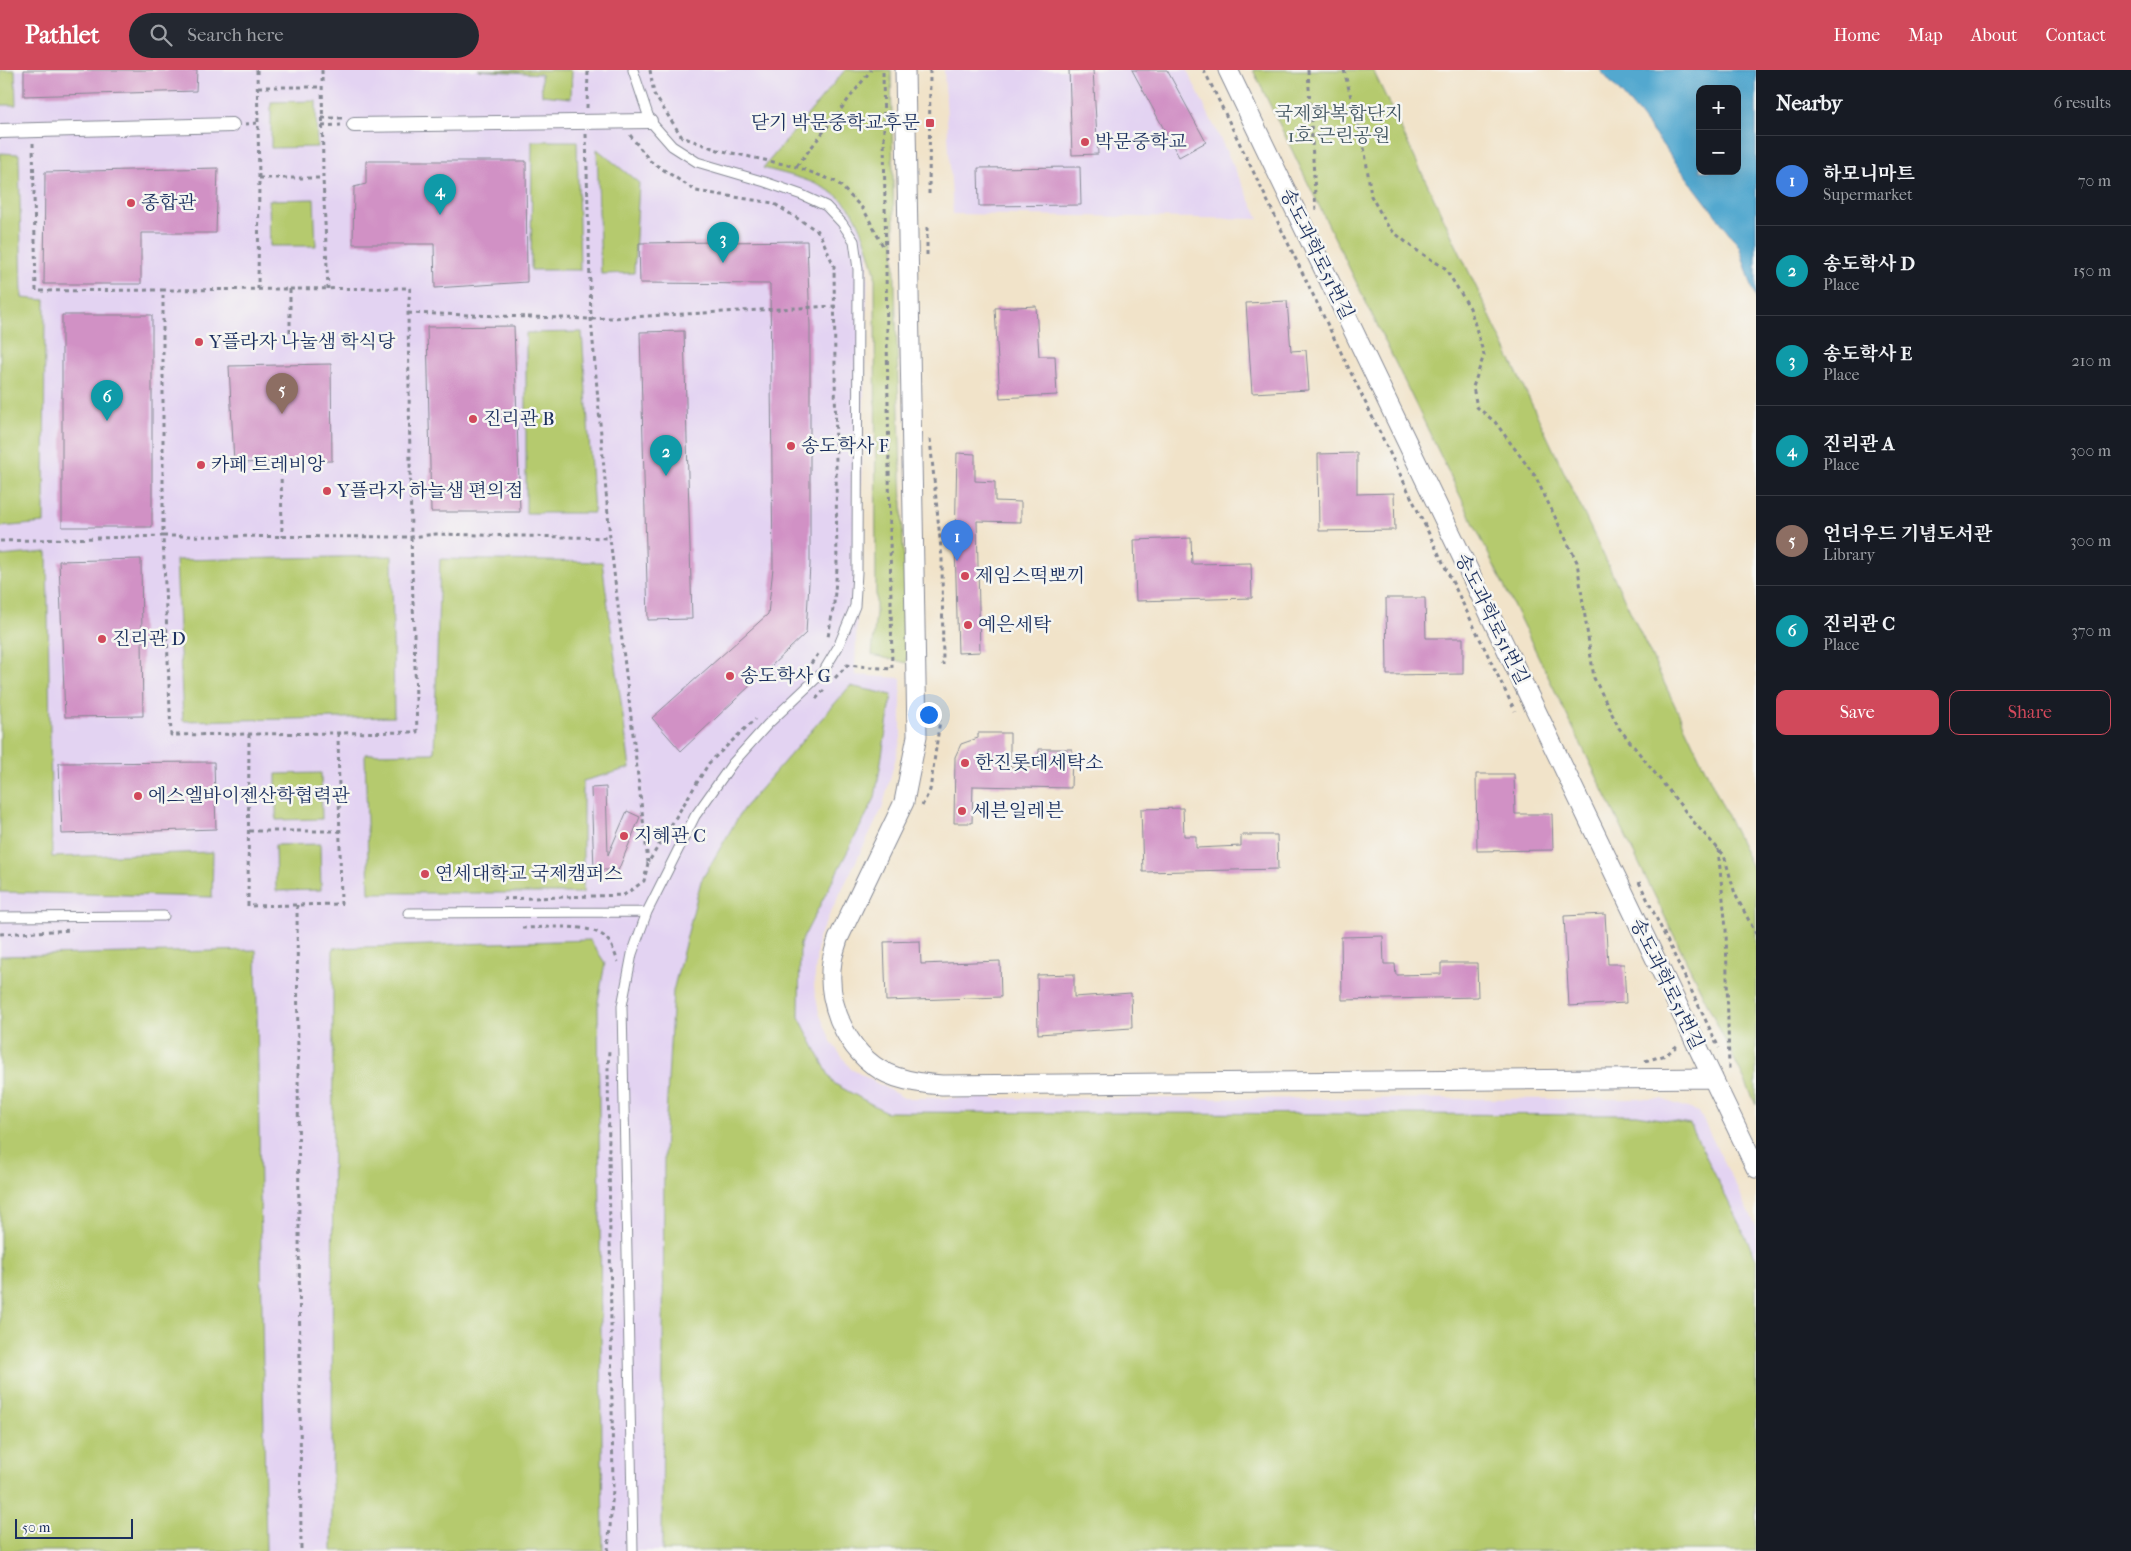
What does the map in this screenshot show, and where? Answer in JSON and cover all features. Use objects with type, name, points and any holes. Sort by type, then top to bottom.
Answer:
[{"type":"street","points":[[905,70],[917,736],[904,802],[838,939],[832,962],[831,986],[835,1011],[845,1031],[858,1050],[875,1066],[895,1077],[917,1083],[942,1085],[1721,1074]]},
{"type":"street","name":"송도과학로51번길","points":[[1228,70],[1721,1074],[1756,1168]]},
{"type":"street","points":[[354,125],[650,121]]},
{"type":"street","points":[[0,130],[232,125]]},
{"type":"lane","points":[[633,70],[650,121],[672,146],[697,162],[764,182],[802,195],[826,206],[842,223],[854,241],[858,269],[858,533],[855,606],[838,647],[824,672],[768,724],[732,764],[695,816],[647,912],[632,954],[622,1006],[633,1551]]},
{"type":"lane","points":[[408,913],[647,912]]},
{"type":"lane","points":[[0,917],[164,916]]},
{"type":"path","points":[[257,70],[259,178],[258,289]]},
{"type":"path","points":[[322,70],[323,178],[328,289]]},
{"type":"path","points":[[498,899],[624,895],[644,881],[648,863],[610,538],[591,319],[586,121],[588,70]]},
{"type":"path","points":[[650,70],[654,94],[682,137],[718,150],[797,167],[837,182],[864,210],[885,250]]},
{"type":"path","points":[[797,167],[871,70]]},
{"type":"path","points":[[834,678],[846,665],[892,668],[883,70]]},
{"type":"path","points":[[930,70],[930,194]]},
{"type":"path","points":[[1204,70],[1519,719]]},
{"type":"path","points":[[1308,70],[1316,216]]},
{"type":"path","points":[[1344,70],[1365,152],[1371,196],[1389,228],[1413,248],[1445,268],[1470,308],[1484,355],[1473,387],[1476,407],[1495,422],[1535,476],[1577,562],[1594,678],[1619,728],[1697,826],[1724,855],[1736,894],[1756,934]]},
{"type":"path","points":[[258,87],[322,87]]},
{"type":"path","points":[[620,122],[650,161],[696,191],[774,203],[819,232],[834,266],[837,568],[834,603]]},
{"type":"path","points":[[322,126],[354,125]]},
{"type":"path","points":[[32,130],[36,291],[410,288],[408,313],[411,537],[417,732],[171,735],[163,536],[163,290]]},
{"type":"path","points":[[259,178],[323,178]]},
{"type":"path","points":[[927,226],[927,265]]},
{"type":"path","points":[[290,289],[290,335]]},
{"type":"path","points":[[408,313],[591,319],[835,306]]},
{"type":"path","points":[[930,437],[942,559],[943,665]]},
{"type":"path","points":[[282,464],[282,537]]},
{"type":"path","points":[[0,541],[163,536],[411,537],[436,534],[610,538]]},
{"type":"path","points":[[816,699],[828,685]]},
{"type":"path","points":[[921,807],[930,790],[940,720]]},
{"type":"path","points":[[249,734],[250,832],[248,906],[341,904],[338,733]]},
{"type":"path","points":[[250,832],[340,831]]},
{"type":"path","points":[[1718,848],[1726,929],[1721,1074]]},
{"type":"path","points":[[297,905],[301,1551]]},
{"type":"path","points":[[522,928],[590,928],[606,938],[614,951],[619,966]]},
{"type":"path","points":[[0,934],[80,930]]},
{"type":"path","points":[[1644,1061],[1666,1055],[1679,1046],[1674,1037]]},
{"type":"path","points":[[608,1551],[613,1490],[608,1068],[610,1042]]},
{"type":"shaded area","name":"연세대학교 국제캠퍼스","points":[[0,70],[874,70],[855,675],[901,678],[901,738],[882,809],[818,938],[814,987],[819,1013],[832,1043],[851,1069],[904,1098],[1661,1099],[1699,1112],[1756,1226],[1756,1551],[0,1551]]},
{"type":"shaded area","name":"박문중학교","points":[[944,70],[1187,70],[1259,219],[953,214]]},
{"type":"green space","points":[[0,70],[15,70],[16,105],[0,105]]},
{"type":"green space","points":[[478,70],[572,70],[571,98],[542,95],[541,74]]},
{"type":"green space","points":[[845,70],[891,70],[895,285],[907,663],[872,655],[876,612],[875,272],[859,224],[852,211],[842,200],[818,185],[791,175],[763,168]]},
{"type":"green space","name":"국제화복합단지 1호 근린공원","points":[[1253,70],[1373,70],[1756,876],[1756,1104]]},
{"type":"green space","points":[[316,101],[317,147],[271,148],[271,102]]},
{"type":"green space","points":[[532,141],[577,141],[580,270],[531,270]]},
{"type":"green space","points":[[597,149],[639,183],[634,273],[601,274]]},
{"type":"green space","points":[[0,153],[19,154],[22,298],[45,300],[44,523],[0,527]]},
{"type":"green space","points":[[314,199],[316,246],[270,246],[269,200]]},
{"type":"green space","points":[[582,332],[594,513],[526,513],[526,333]]},
{"type":"green space","points":[[47,552],[52,857],[213,852],[212,897],[0,892],[0,556]]},
{"type":"green space","points":[[392,556],[394,717],[183,721],[176,560]]},
{"type":"green space","points":[[440,559],[602,562],[630,768],[583,781],[583,893],[369,893],[365,754],[434,753]]},
{"type":"green space","points":[[850,686],[892,695],[875,798],[800,944],[799,1017],[833,1083],[886,1112],[1637,1115],[1690,1124],[1756,1258],[1756,1551],[662,1551],[664,1152],[673,991],[701,881],[743,809]]},
{"type":"green space","points":[[321,773],[322,819],[276,820],[276,774]]},
{"type":"green space","points":[[320,844],[321,890],[276,891],[275,845]]},
{"type":"green space","points":[[590,940],[605,963],[598,1001],[603,1551],[332,1551],[333,948]]},
{"type":"green space","points":[[256,950],[266,1551],[0,1551],[0,956]]},
{"type":"water","points":[[1600,70],[1756,70],[1756,299],[1739,246],[1639,114]]},
{"type":"building","points":[[24,70],[197,70],[196,91],[24,96]]},
{"type":"building","points":[[1069,70],[1093,70],[1098,154],[1072,155]]},
{"type":"building","points":[[1132,70],[1167,70],[1206,142],[1179,157]]},
{"type":"building","points":[[366,161],[526,161],[527,282],[435,288],[434,244],[353,244],[354,187],[366,184]]},
{"type":"building","points":[[1080,167],[1081,205],[979,206],[978,168]]},
{"type":"building","name":"종합관","points":[[218,168],[216,233],[141,233],[141,284],[44,284],[45,172]]},
{"type":"building","points":[[807,241],[810,326],[810,565],[806,633],[681,751],[652,718],[768,614],[773,568],[770,284],[640,283],[639,243]]},
{"type":"building","points":[[1287,301],[1291,351],[1306,350],[1309,390],[1252,393],[1246,303]]},
{"type":"building","points":[[1036,306],[1039,356],[1055,356],[1057,395],[1000,398],[995,308]]},
{"type":"building","points":[[62,315],[152,315],[152,527],[62,527]]},
{"type":"building","name":"진리관 B","points":[[514,326],[520,512],[431,512],[427,327]]},
{"type":"building","points":[[684,331],[692,619],[648,620],[640,332]]},
{"type":"building","points":[[331,364],[332,461],[234,463],[229,366]]},
{"type":"building","points":[[957,453],[975,454],[975,481],[995,482],[995,501],[1021,502],[1021,522],[977,521],[980,652],[958,653],[955,544]]},
{"type":"building","points":[[1357,453],[1357,494],[1394,493],[1395,530],[1319,531],[1318,454]]},
{"type":"building","points":[[1191,538],[1192,564],[1251,563],[1252,598],[1136,601],[1134,540]]},
{"type":"building","name":"진리관 D","points":[[141,559],[143,716],[65,717],[59,561]]},
{"type":"building","points":[[1386,598],[1425,598],[1426,638],[1463,638],[1463,674],[1387,675]]},
{"type":"building","points":[[978,733],[1010,733],[1010,767],[1039,768],[1039,749],[1072,749],[1071,788],[973,786],[972,823],[954,823],[955,757],[961,744],[978,738]]},
{"type":"building","name":"에스엘바이젠산학협력관","points":[[214,762],[216,829],[62,834],[59,763]]},
{"type":"building","points":[[1476,774],[1514,774],[1515,814],[1552,814],[1553,850],[1477,851]]},
{"type":"building","name":"지혜관 C","points":[[606,787],[608,855],[627,811],[640,817],[618,871],[594,869],[591,788]]},
{"type":"building","points":[[1183,808],[1184,836],[1196,836],[1196,848],[1241,846],[1241,835],[1277,835],[1278,869],[1143,872],[1141,809]]},
{"type":"building","points":[[1605,914],[1608,964],[1624,964],[1626,1003],[1569,1006],[1564,916]]},
{"type":"building","points":[[1383,936],[1384,964],[1395,964],[1396,975],[1441,974],[1441,963],[1477,963],[1478,997],[1342,1000],[1341,937]]},
{"type":"building","points":[[920,941],[921,964],[1000,961],[1001,997],[886,1001],[884,942]]},
{"type":"building","points":[[1074,974],[1074,997],[1131,993],[1132,1028],[1038,1034],[1037,975]]},
{"type":"place","name":"닫기 박문중학교후문","points":[[930,123]]},
{"type":"place","name":"박문중학교","points":[[1085,142]]},
{"type":"place","name":"종합관","points":[[131,203]]},
{"type":"place","name":"진리관 A","points":[[440,215]]},
{"type":"place","name":"송도학사 E","points":[[723,263]]},
{"type":"place","name":"Y플라자 나눌샘 학식당","points":[[199,342]]},
{"type":"place","name":"언더우드 기념도서관","points":[[282,414]]},
{"type":"place","name":"진리관 B","points":[[473,419]]},
{"type":"place","name":"진리관 C","points":[[107,421]]},
{"type":"place","name":"송도학사 F","points":[[791,446]]},
{"type":"place","name":"카페 트레비앙","points":[[201,465]]},
{"type":"place","name":"송도학사 D","points":[[666,476]]},
{"type":"place","name":"Y플라자 하늘샘 편의점","points":[[327,491]]},
{"type":"place","name":"하모니마트","points":[[957,561]]},
{"type":"place","name":"제임스떡뽀끼","points":[[965,576]]},
{"type":"place","name":"예은세탁","points":[[968,625]]},
{"type":"place","name":"진리관 D","points":[[102,639]]},
{"type":"place","name":"송도학사 G","points":[[730,676]]},
{"type":"place","name":"한진롯데세탁소","points":[[965,763]]},
{"type":"place","name":"에스엘바이젠산학협력관","points":[[138,796]]},
{"type":"place","name":"세븐일레븐","points":[[962,811]]},
{"type":"place","name":"지혜관 C","points":[[624,836]]},
{"type":"place","name":"연세대학교 국제캠퍼스","points":[[425,874]]}]
